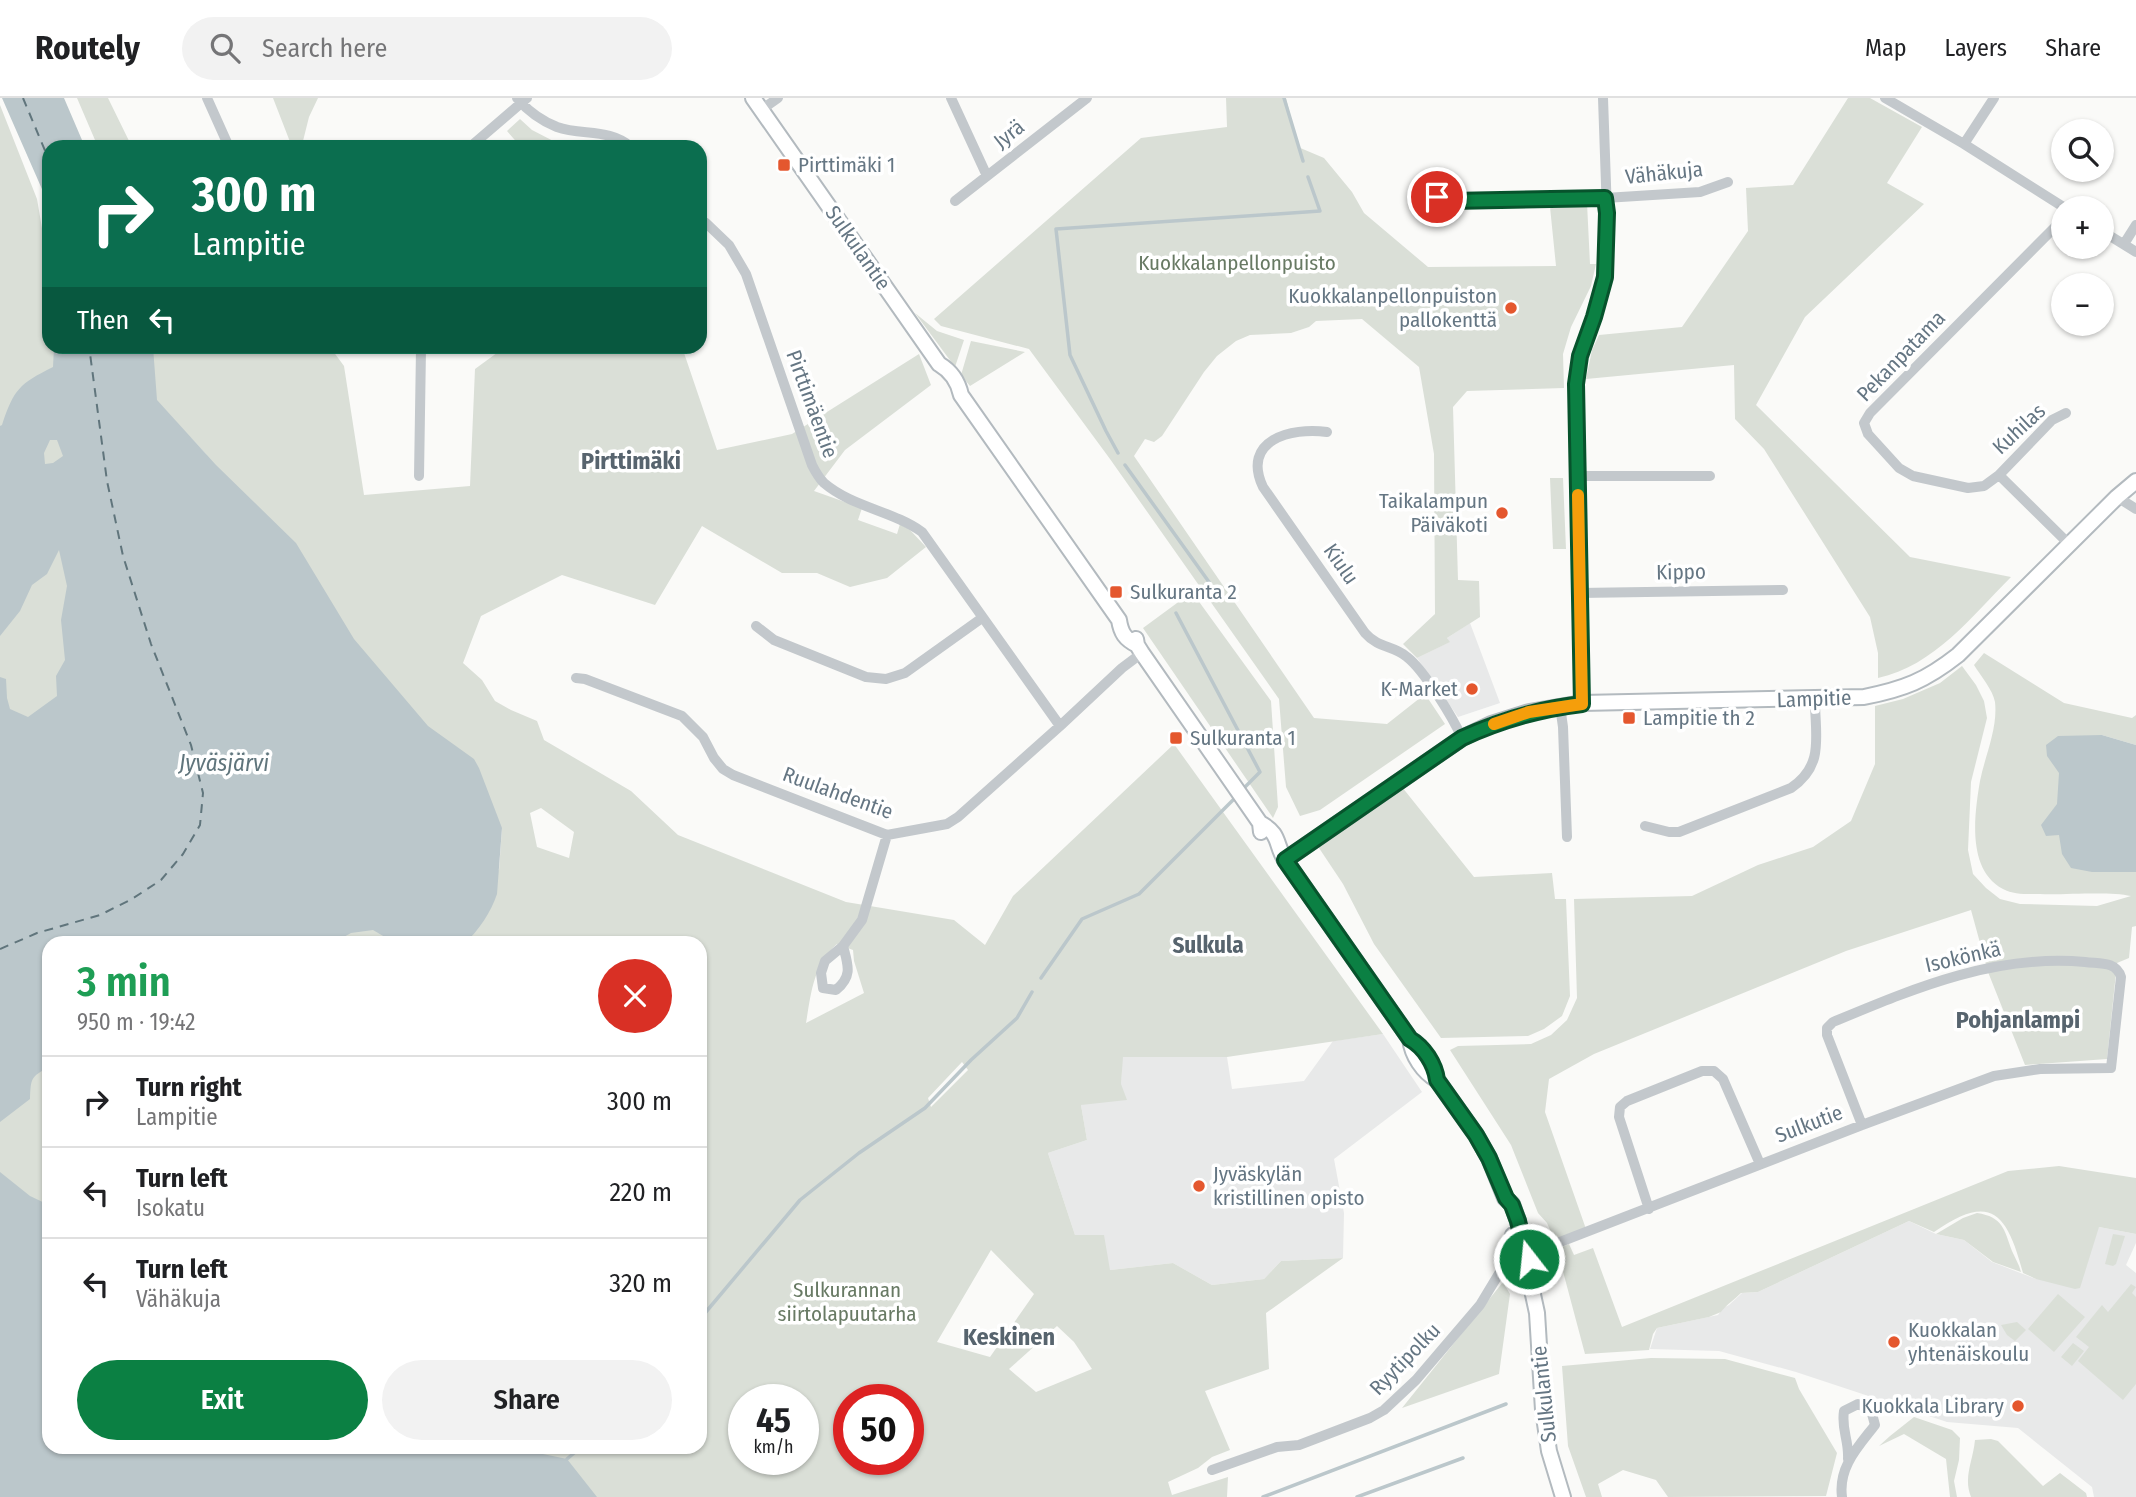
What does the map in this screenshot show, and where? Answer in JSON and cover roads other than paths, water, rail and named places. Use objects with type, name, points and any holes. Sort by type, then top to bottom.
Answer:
[{"type":"main road","name":"Sulkulantie","points":[[757,104],[939,364],[940,374],[951,390],[961,395],[1119,620],[1124,636],[1139,649],[1260,823],[1269,828],[1275,836],[1283,856],[1410,1039],[1411,1050],[1428,1074],[1437,1080],[1476,1135],[1506,1198],[1504,1207],[1534,1281],[1532,1290],[1537,1313],[1549,1451],[1563,1497]]},
{"type":"main road","name":"Lampitie","points":[[1283,856],[1462,738],[1491,724],[1529,712],[1582,704],[1864,697],[1900,690],[1935,674],[1958,655],[2136,481]]},
{"type":"street","points":[[207,98],[226,140]]},
{"type":"street","points":[[757,104],[778,98]]},
{"type":"street","points":[[951,98],[987,176]]},
{"type":"street","name":"Jyrä","points":[[955,201],[1087,98]]},
{"type":"street","points":[[1582,704],[1576,384],[1580,356],[1605,277],[1607,213],[1602,98]]},
{"type":"street","points":[[1885,98],[2051,199]]},
{"type":"street","points":[[1964,144],[1994,98]]},
{"type":"street","points":[[478,140],[522,100],[539,118],[559,128],[611,135],[619,140]]},
{"type":"street","name":"Vähäkuja","points":[[1437,197],[1451,201],[1605,198],[1700,192],[1728,182]]},
{"type":"street","name":"Pirttimäentie","points":[[707,224],[729,245],[746,274],[812,465],[821,481],[837,493],[911,524],[922,533],[1060,726]]},
{"type":"street","points":[[2124,244],[2136,225]]},
{"type":"street","name":"Pekanpatama","points":[[1999,475],[1984,486],[1968,488],[1913,476],[1899,468],[1868,434],[1864,423],[1870,413],[2051,231]]},
{"type":"street","points":[[2114,238],[2136,252]]},
{"type":"street","points":[[419,476],[421,354]]},
{"type":"street","name":"Kuhilas","points":[[1999,475],[2052,420],[2066,413]]},
{"type":"street","name":"Kiulu","points":[[1327,432],[1311,430],[1287,433],[1273,439],[1258,459],[1256,474],[1262,487],[1365,633],[1373,641],[1407,656],[1416,665],[1457,726],[1462,738]]},
{"type":"street","points":[[1999,475],[2069,544]]},
{"type":"street","points":[[1578,476],[1710,476]]},
{"type":"street","points":[[2117,497],[2136,509]]},
{"type":"street","name":"Kippo","points":[[1579,593],[1783,590]]},
{"type":"street","points":[[756,626],[774,640],[866,677],[886,679],[905,673],[982,618]]},
{"type":"street","name":"Ruulahdentie","points":[[576,678],[682,716],[703,737],[723,769],[733,775],[887,835],[947,824],[958,817],[1060,726],[1139,649]]},
{"type":"street","points":[[1645,826],[1679,832],[1791,788],[1804,779],[1816,755],[1815,699]]},
{"type":"street","points":[[1560,706],[1567,837]]},
{"type":"street","points":[[843,946],[862,920],[887,835]]},
{"type":"street","name":"Isokönkä","points":[[1862,1125],[1827,1035],[1828,1028],[1833,1022],[1950,976],[2015,964],[2066,961],[2112,965],[2121,977],[2111,1068]]},
{"type":"street","name":"Sulkutie","points":[[1522,1256],[1994,1076],[2040,1069],[2111,1068]]},
{"type":"street","points":[[1649,1209],[1619,1117],[1620,1107],[1627,1101],[1702,1071],[1714,1071],[1723,1080],[1760,1164]]},
{"type":"street","name":"Ryytipolku","points":[[1212,1470],[1277,1447],[1298,1445],[1370,1418],[1384,1410],[1416,1380],[1480,1305],[1500,1272],[1522,1256]]},
{"type":"street","points":[[1842,1497],[1842,1480],[1848,1459],[1848,1440],[1842,1427],[1844,1411],[1858,1404],[1871,1410],[1875,1425],[1848,1459]]},
{"type":"water","points":[[2,98],[64,98],[82,140],[42,140],[42,189]]},
{"type":"water","name":"Jyväsjärvi","points":[[54,354],[154,354],[157,400],[216,465],[296,543],[354,639],[428,726],[474,759],[502,828],[497,894],[484,920],[471,936],[383,936],[373,930],[346,936],[42,936],[42,1071],[33,1079],[30,1099],[0,1122],[0,677],[6,679],[10,709],[28,717],[57,696],[56,676],[65,660],[61,620],[67,586],[59,550],[47,574],[32,585],[20,611],[0,636],[0,426],[14,395],[32,378],[53,367]],"holes":[[[50,440],[57,440],[63,456],[53,463],[45,464],[44,453]]]},
{"type":"water","points":[[2102,735],[2136,745],[2136,872],[2092,872],[2071,868],[2062,854],[2059,835],[2046,836],[2041,825],[2057,804],[2059,773],[2047,756],[2046,745],[2058,736]]},
{"type":"water","points":[[0,1172],[30,1196],[42,1202],[42,1454],[543,1454],[567,1459],[597,1497],[0,1497]]},
{"type":"waterway","points":[[1284,98],[1303,161]]},
{"type":"waterway","points":[[1118,453],[1070,355],[1056,229],[1320,211],[1308,177]]},
{"type":"waterway","points":[[1125,465],[1209,582],[1210,595]]},
{"type":"waterway","points":[[1176,613],[1260,772],[1243,789]]},
{"type":"waterway","points":[[1041,978],[1082,919],[1139,894],[1238,795]]},
{"type":"waterway","points":[[707,1311],[800,1200],[859,1153],[925,1108],[971,1060],[1017,1018],[1032,992]]},
{"type":"waterway","points":[[1263,1497],[1506,1404]]},
{"type":"waterway","points":[[567,1459],[573,1454]]},
{"type":"waterway","points":[[1357,1497],[1463,1458]]},
{"type":"place","name":"Pirttimäki 1","points":[[784,165]]},
{"type":"place","name":"Kuokkalanpellonpuiston pallokenttä","points":[[1511,308]]},
{"type":"place","name":"Taikalampun Päiväkoti","points":[[1502,513]]},
{"type":"place","name":"Sulkuranta 2","points":[[1116,592]]},
{"type":"place","name":"K-Market","points":[[1472,689]]},
{"type":"place","name":"Lampitie th 2","points":[[1629,718]]},
{"type":"place","name":"Sulkuranta 1","points":[[1176,738]]},
{"type":"place","name":"Jyväskylän kristillinen opisto","points":[[1199,1186]]},
{"type":"place","name":"Kuokkalan yhtenäiskoulu","points":[[1894,1342]]},
{"type":"place","name":"Kuokkala Library","points":[[2018,1406]]},
{"type":"district","name":"Pirttimäki","points":[[631,461]]},
{"type":"district","name":"Sulkula","points":[[1208,945]]},
{"type":"district","name":"Pohjanlampi","points":[[2018,1020]]},
{"type":"district","name":"Keskinen","points":[[1009,1337]]},
{"type":"park label","name":"Kuokkalanpellonpuisto","points":[[1237,263]]},
{"type":"park label","name":"Sulkurannan siirtolapuutarha","points":[[847,1302]]}]
